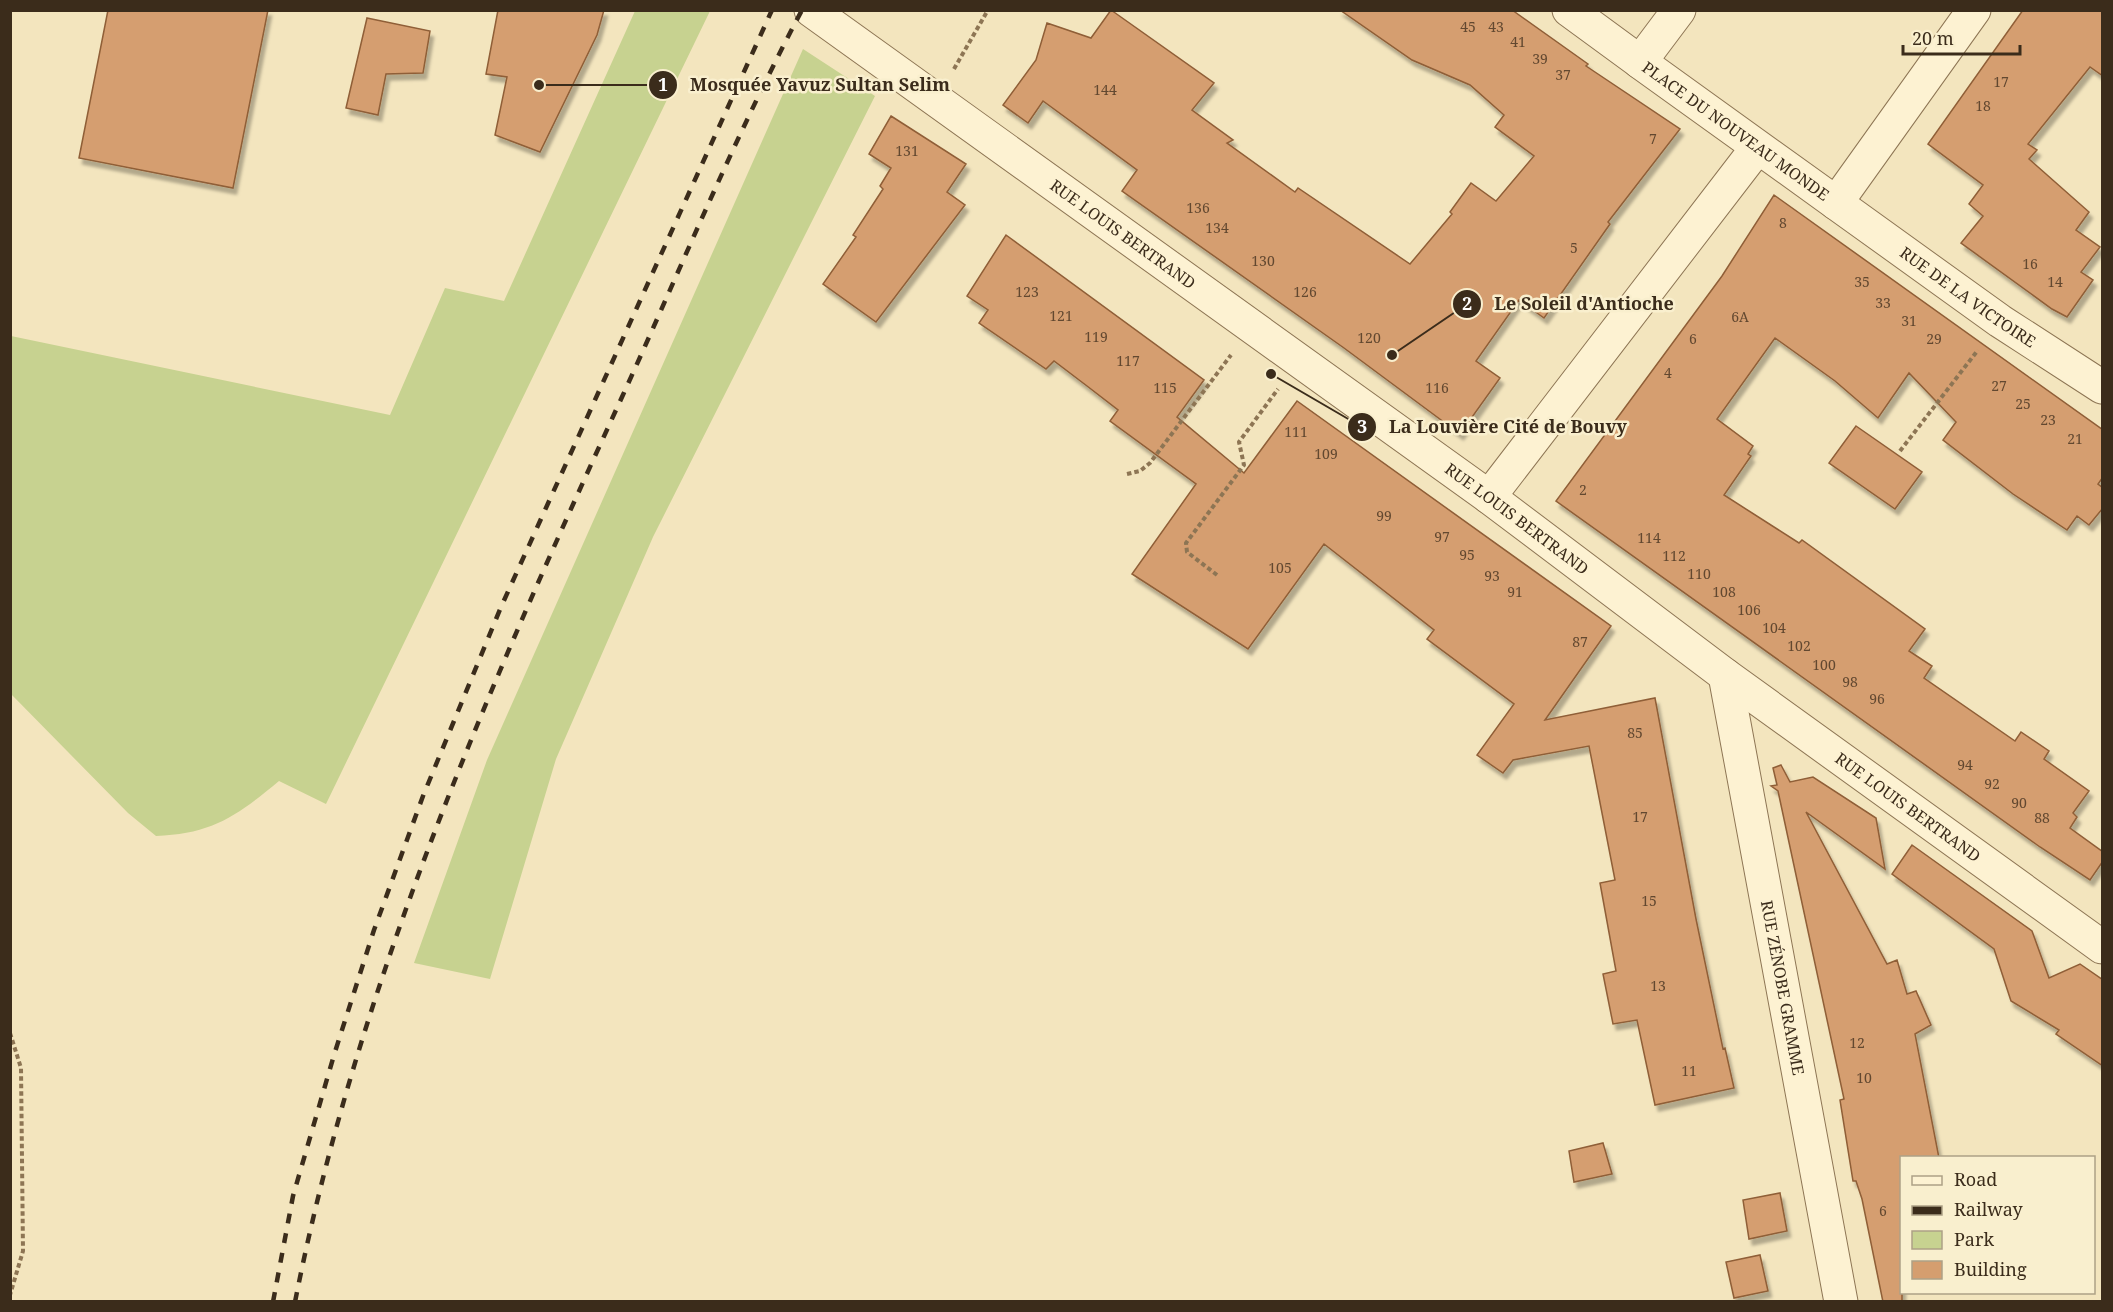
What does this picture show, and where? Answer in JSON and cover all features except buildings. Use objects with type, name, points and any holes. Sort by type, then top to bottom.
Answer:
[{"type":"street","name":"RUE LOUIS BERTRAND","points":[[811,10],[873,57],[1489,497],[1725,675],[2103,947]]},
{"type":"street","points":[[1569,10],[1641,62]]},
{"type":"street","name":"PLACE DU NOUVEAU MONDE","points":[[1679,10],[1641,62],[1836,203],[1974,10]]},
{"type":"street","points":[[1489,497],[1757,148]]},
{"type":"street","name":"RUE DE LA VICTOIRE","points":[[1836,203],[2000,321],[2103,387]]},
{"type":"street","name":"RUE ZÉNOBE GRAMME","points":[[1725,675],[1841,1302]]},
{"type":"path","points":[[936,100],[988,10]]},
{"type":"path","points":[[1900,451],[2000,321]]},
{"type":"path","points":[[1127,474],[1140,471],[1150,463],[1251,328]]},
{"type":"path","points":[[1217,575],[1187,552],[1186,543],[1244,465],[1239,442],[1298,362]]},
{"type":"path","points":[[10,1033],[21,1068],[23,1251],[10,1295]]},
{"type":"green space","points":[[635,11],[710,11],[326,804],[279,781],[250,804],[223,821],[193,831],[156,836],[128,813],[11,694],[11,336],[390,415],[445,288],[504,301]]},
{"type":"green space","points":[[803,49],[875,96],[653,537],[556,759],[490,979],[414,963],[487,760]]},
{"type":"railway","points":[[273,1302],[293,1196],[334,1055],[374,930],[423,796],[501,607],[772,10]]},
{"type":"railway","points":[[295,1302],[322,1184],[354,1067],[431,840],[476,728],[572,507],[731,154],[802,10]]},
{"type":"place","name":"Mosquée Yavuz Sultan Selim","points":[[539,85]]},
{"type":"place","name":"Le Soleil d'Antioche","points":[[1392,355]]},
{"type":"place","name":"La Louvière Cité de Bouvy","points":[[1271,374]]}]
